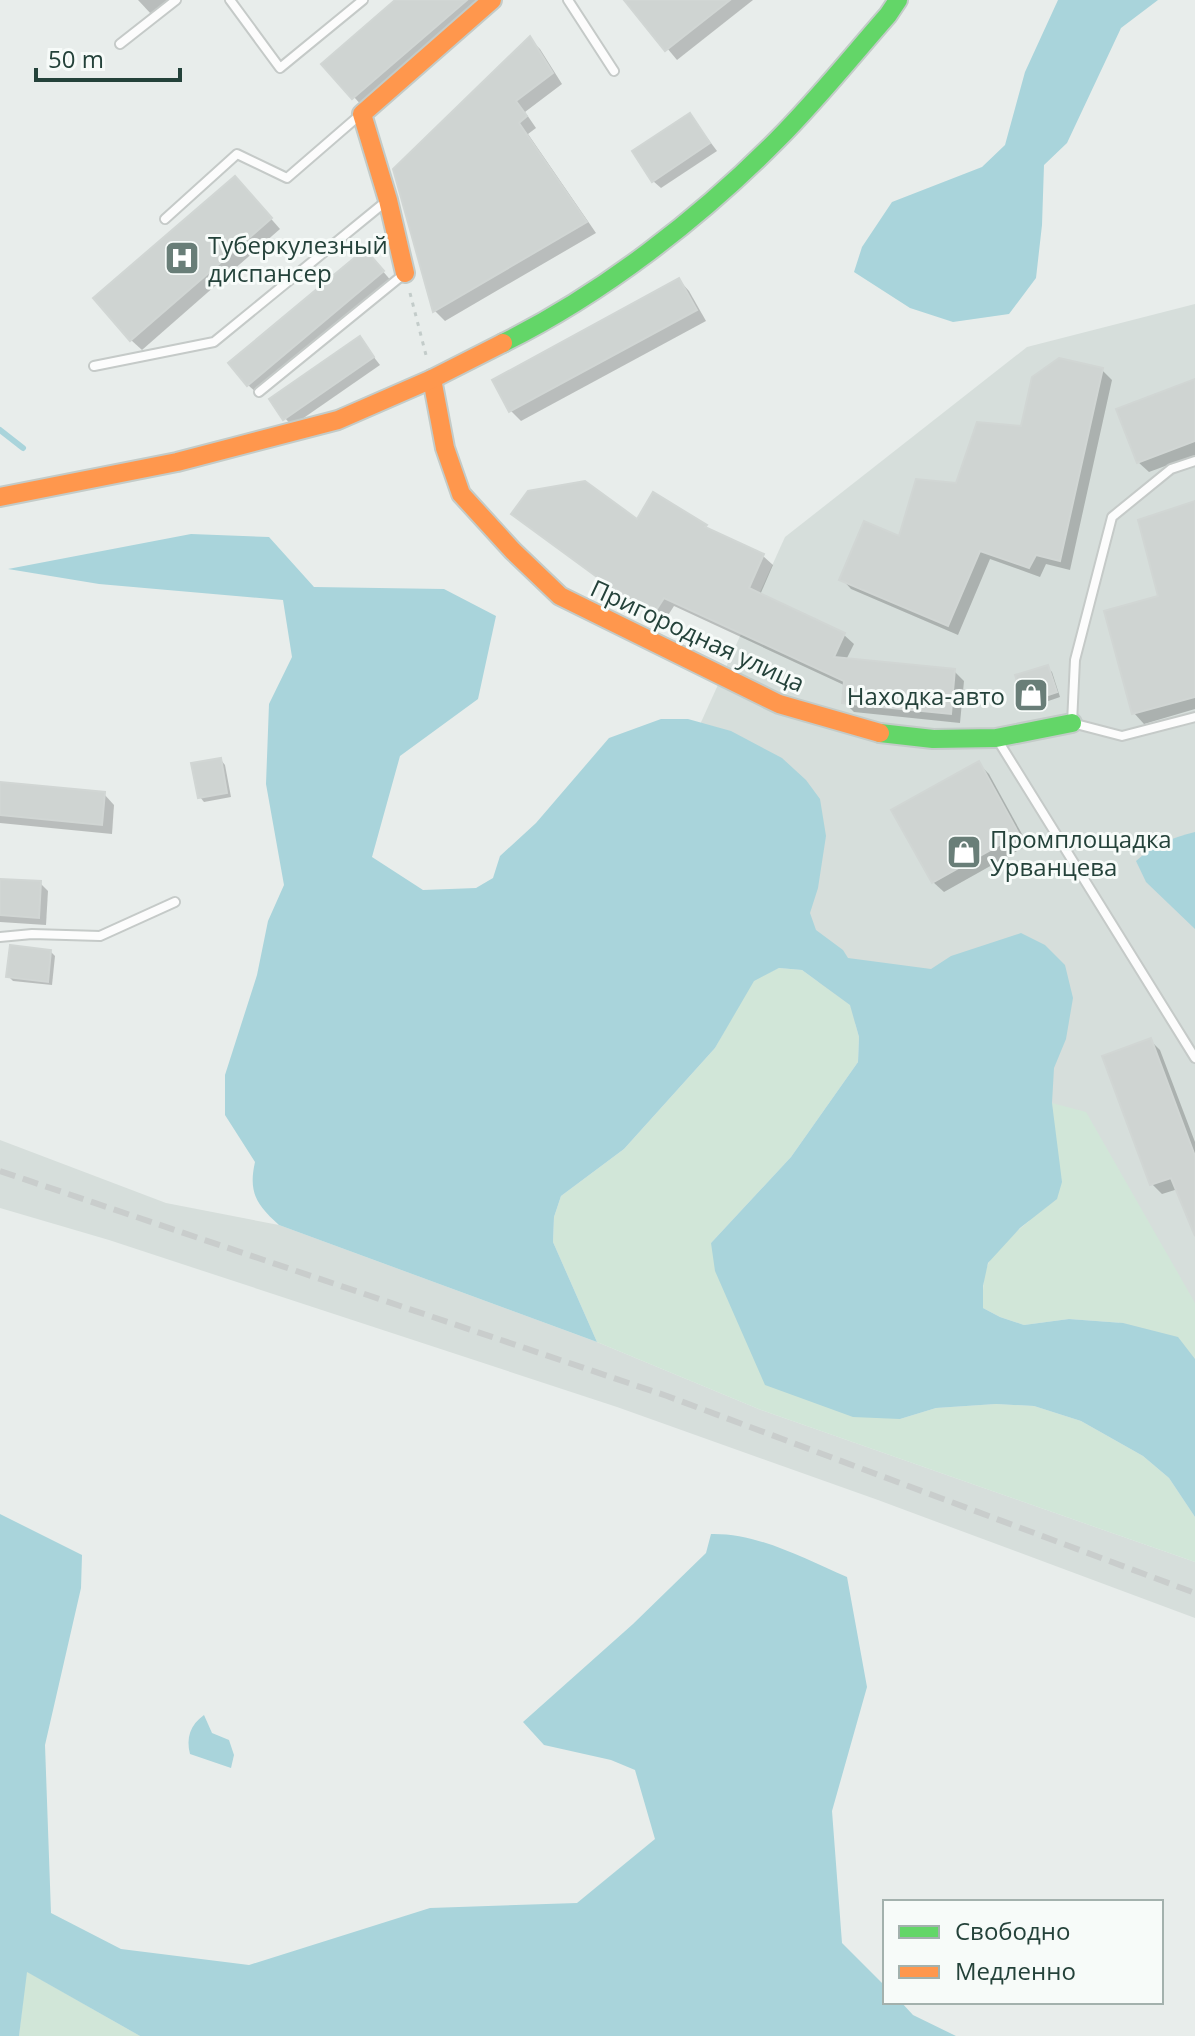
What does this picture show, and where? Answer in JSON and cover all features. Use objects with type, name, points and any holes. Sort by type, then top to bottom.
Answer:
[{"type":"street","points":[[405,273],[388,200],[362,114],[492,0]]},
{"type":"street","points":[[0,497],[177,462],[338,420],[432,379],[530,330],[603,284],[701,209],[778,139],[898,0]]},
{"type":"street","name":"Пригородная улица","points":[[432,379],[445,448],[461,494],[560,596],[779,704],[872,732],[933,739],[996,738],[1072,723]]},
{"type":"lane","points":[[120,44],[176,0]]},
{"type":"lane","points":[[230,0],[280,68],[363,0]]},
{"type":"lane","points":[[568,0],[614,71]]},
{"type":"lane","points":[[165,219],[237,154],[287,178],[362,114]]},
{"type":"lane","points":[[94,366],[214,342],[388,200]]},
{"type":"lane","points":[[259,392],[405,273]]},
{"type":"lane","points":[[1195,461],[1171,469],[1112,517],[1075,660],[1072,723],[1122,736],[1195,717]]},
{"type":"lane","points":[[996,738],[1195,1058]]},
{"type":"lane","points":[[0,937],[32,934],[100,936],[175,902]]},
{"type":"path","points":[[405,273],[432,379]]},
{"type":"shaded area","name":"Промплощадка Урванцева","points":[[1195,304],[1195,1408],[782,941],[683,762],[785,537],[1027,347]]},
{"type":"shaded area","points":[[0,1140],[166,1203],[279,1225],[597,1342],[761,1410],[1195,1562],[1195,1618],[617,1407],[109,1240],[0,1208]]},
{"type":"green space","points":[[779,968],[802,970],[850,1005],[859,1037],[858,1062],[791,1157],[711,1243],[900,1419],[936,1408],[996,1404],[1034,1406],[1081,1421],[1143,1456],[1169,1478],[1195,1517],[1195,1562],[761,1410],[597,1342],[553,1242],[554,1217],[561,1196],[624,1149],[715,1048],[753,980]]},
{"type":"green space","points":[[1052,1103],[1086,1112],[1195,1303],[1195,1359],[1177,1337],[1123,1323],[1069,1319],[1024,1325],[983,1308],[985,1274],[993,1256],[1019,1229],[1057,1199]]},
{"type":"green space","points":[[26,1971],[140,2036],[19,2036]]},
{"type":"water","points":[[1058,0],[1158,0],[1121,28],[1067,143],[1044,165],[1036,278],[1009,314],[953,322],[910,308],[854,272],[862,247],[892,202],[982,167],[1005,145],[1025,72]]},
{"type":"water","points":[[191,534],[269,537],[314,587],[444,589],[496,616],[478,699],[400,756],[372,857],[423,890],[476,888],[493,878],[500,856],[536,823],[609,738],[661,719],[688,719],[731,731],[782,758],[806,780],[820,799],[826,836],[818,888],[810,913],[816,930],[843,950],[848,958],[931,969],[951,956],[1021,933],[1045,945],[1065,965],[1073,998],[1066,1039],[1054,1068],[1052,1103],[1062,1182],[1057,1199],[1020,1228],[988,1263],[983,1286],[983,1308],[1024,1325],[1069,1319],[1123,1323],[1178,1337],[1195,1359],[1195,1517],[1169,1478],[1143,1456],[1081,1421],[1034,1406],[996,1404],[936,1408],[900,1419],[853,1417],[765,1385],[715,1271],[711,1243],[791,1157],[858,1062],[859,1037],[850,1005],[802,970],[779,968],[754,981],[715,1048],[624,1149],[561,1196],[554,1217],[553,1242],[597,1342],[279,1225],[271,1218],[256,1198],[253,1182],[255,1162],[225,1115],[225,1075],[257,975],[268,921],[284,885],[266,784],[269,704],[292,657],[283,600],[99,584],[8,569]]},
{"type":"water","points":[[1195,832],[1195,929],[1146,882],[1136,861],[1163,843]]},
{"type":"water","points":[[0,1514],[82,1555],[81,1588],[45,1745],[51,1913],[121,1949],[249,1965],[430,1908],[577,1903],[655,1839],[635,1770],[611,1760],[544,1745],[523,1722],[633,1624],[706,1553],[711,1534],[764,1542],[847,1577],[867,1687],[832,1811],[842,1943],[883,1984],[883,2004],[903,2004],[913,2015],[956,2036],[140,2036],[27,1972],[19,2036],[0,2036]]},
{"type":"water","points":[[204,1715],[212,1733],[229,1740],[234,1755],[231,1768],[190,1754],[190,1732]]},
{"type":"building","points":[[395,0],[467,0],[352,99],[321,64]]},
{"type":"building","points":[[624,0],[730,0],[665,51]]},
{"type":"building","points":[[530,36],[553,73],[516,101],[527,116],[519,123],[587,222],[433,312],[393,169]]},
{"type":"building","points":[[690,113],[710,143],[652,182],[632,151]]},
{"type":"building","name":"Туберкулезный диспансер","points":[[235,176],[272,218],[130,341],[93,298]]},
{"type":"building","points":[[365,249],[384,271],[247,386],[228,363]]},
{"type":"building","points":[[679,278],[697,310],[509,412],[492,380]]},
{"type":"building","points":[[360,336],[374,357],[283,420],[269,399]]},
{"type":"building","points":[[1059,358],[1103,368],[1060,561],[1036,555],[1029,568],[980,551],[948,626],[839,580],[864,521],[899,536],[916,479],[956,483],[977,422],[1021,426],[1032,377]]},
{"type":"building","points":[[1195,379],[1195,441],[1137,463],[1116,409]]},
{"type":"building","points":[[585,481],[637,519],[653,492],[707,525],[705,527],[764,554],[749,588],[845,633],[834,657],[955,669],[951,714],[842,703],[844,681],[664,598],[655,612],[601,580],[511,514],[528,491]]},
{"type":"building","points":[[1195,501],[1195,697],[1132,714],[1104,611],[1158,596],[1138,520]]},
{"type":"building","points":[[1048,665],[1057,692],[1024,703],[1015,675]]},
{"type":"building","points":[[221,758],[227,793],[198,798],[191,763]]},
{"type":"building","points":[[979,761],[1019,834],[932,883],[891,810]]},
{"type":"building","points":[[0,782],[105,792],[102,825],[0,815]]},
{"type":"building","points":[[0,879],[41,881],[39,918],[0,915]]},
{"type":"building","points":[[10,945],[51,950],[48,982],[6,977]]},
{"type":"building","points":[[1151,1038],[1195,1156],[1195,1236],[1171,1178],[1150,1185],[1102,1056]]},
{"type":"waterway","points":[[0,430],[23,448]]},
{"type":"railway","points":[[0,1171],[667,1396],[1195,1593]]},
{"type":"traffic: fast","points":[[503,343],[613,278],[716,197],[807,109],[898,0]]},
{"type":"traffic: fast","points":[[880,733],[933,739],[996,738],[1072,723]]},
{"type":"traffic: slow","points":[[405,273],[388,200],[362,114],[492,0]]},
{"type":"traffic: slow","points":[[0,497],[177,462],[338,420],[432,379],[503,343]]},
{"type":"traffic: slow","points":[[432,379],[445,448],[461,494],[560,596],[779,704],[880,733]]},
{"type":"place","name":"Туберкулезный диспансер","points":[[182,258]]},
{"type":"place","name":"Находка-авто","points":[[1031,695]]},
{"type":"place","name":"Промплощадка Урванцева","points":[[964,852]]}]
